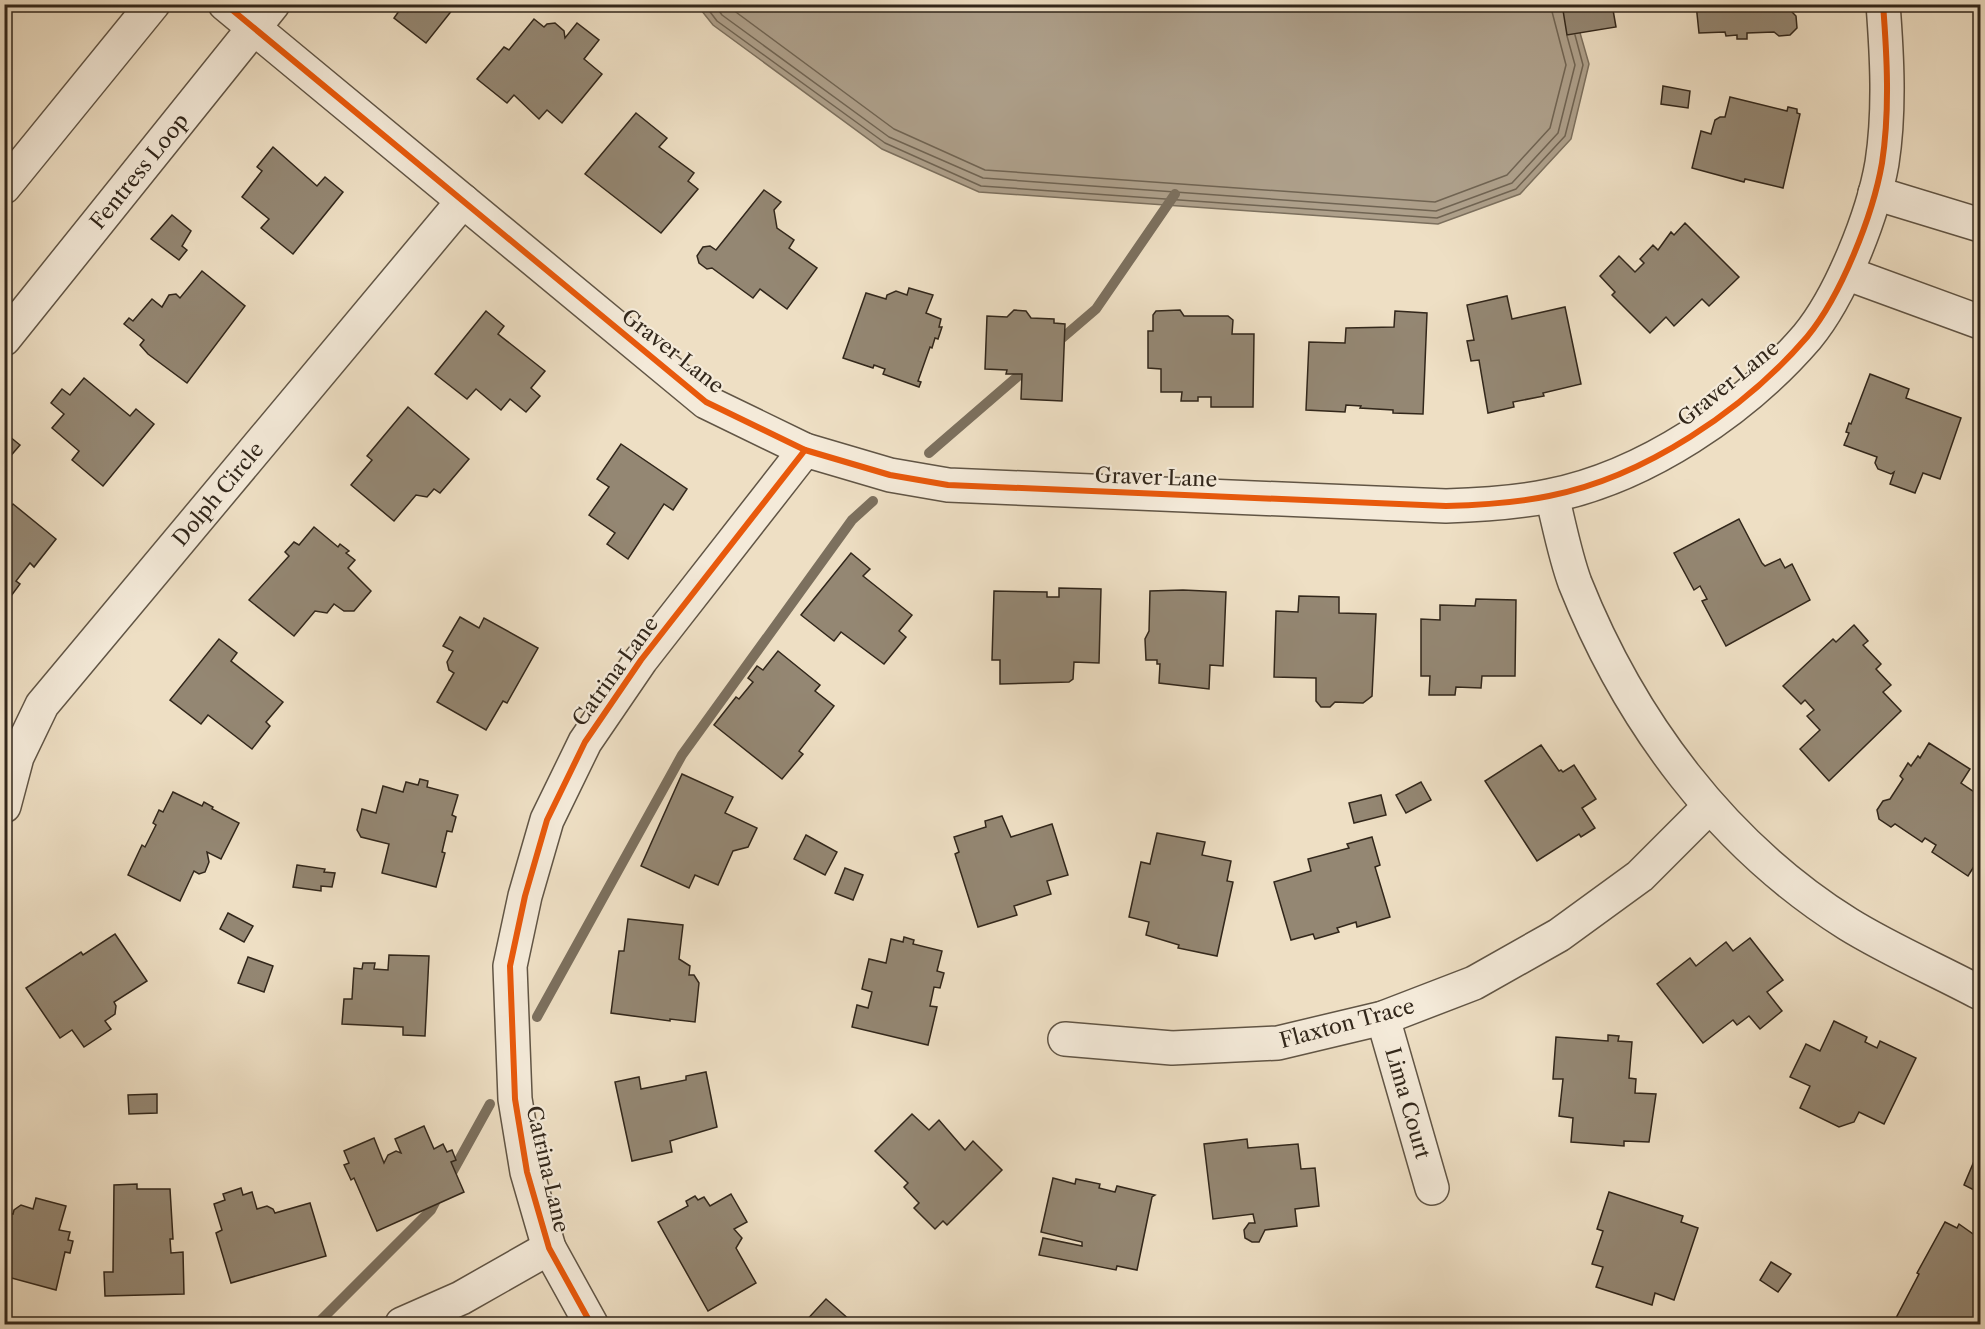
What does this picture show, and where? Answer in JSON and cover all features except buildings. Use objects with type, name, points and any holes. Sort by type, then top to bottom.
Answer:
[{"type":"street","points":[[4,188],[153,4]]},
{"type":"street","name":"Graver Lane","points":[[225,4],[263,16],[463,201],[706,402],[805,450],[890,476],[948,485],[1446,506],[1498,504],[1552,496],[1632,470],[1705,428],[1769,375],[1808,335],[1846,273],[1875,193],[1882,163],[1887,57],[1883,4]]},
{"type":"street","name":"Fentress Loop","points":[[4,339],[263,16]]},
{"type":"street","points":[[1875,193],[1980,225]]},
{"type":"street","name":"Dolph Circle","points":[[4,806],[17,757],[42,705],[463,201]]},
{"type":"street","points":[[1846,273],[1980,322]]},
{"type":"street","name":"Catrina Lane","points":[[591,1324],[549,1248],[527,1172],[515,1099],[510,966],[525,896],[546,820],[585,742],[641,660],[805,450]]},
{"type":"street","points":[[1552,496],[1574,581],[1609,662],[1655,737],[1709,807],[1775,871],[1848,924],[1980,993]]},
{"type":"street","name":"Flaxton Trace","points":[[1065,1039],[1172,1048],[1278,1042],[1383,1018],[1474,983],[1559,935],[1640,876],[1709,807]]},
{"type":"street","name":"Lima Court","points":[[1383,1018],[1432,1188]]},
{"type":"street","points":[[402,1324],[461,1298],[549,1248]]},
{"type":"water","points":[[697,5],[1572,5],[1589,64],[1571,139],[1520,194],[1438,224],[979,192],[882,149],[713,25]]},
{"type":"waterway","points":[[1054,345],[1096,309],[1175,194]]},
{"type":"waterway","points":[[929,453],[1031,365]]},
{"type":"waterway","points":[[537,1017],[682,755],[852,520],[873,501]]},
{"type":"waterway","points":[[448,1180],[490,1104]]},
{"type":"waterway","points":[[317,1324],[431,1210],[440,1193]]},
{"type":"cycle path","points":[[225,4],[706,402],[805,450],[890,475],[948,485],[1446,506],[1498,503],[1549,496],[1585,487],[1656,457],[1690,437],[1754,390],[1807,337],[1820,320],[1843,278],[1863,230],[1878,184],[1885,143],[1887,104],[1883,4]]},
{"type":"cycle path","points":[[591,1324],[549,1248],[527,1172],[515,1099],[510,966],[525,896],[547,820],[585,742],[641,660],[805,450]]}]
